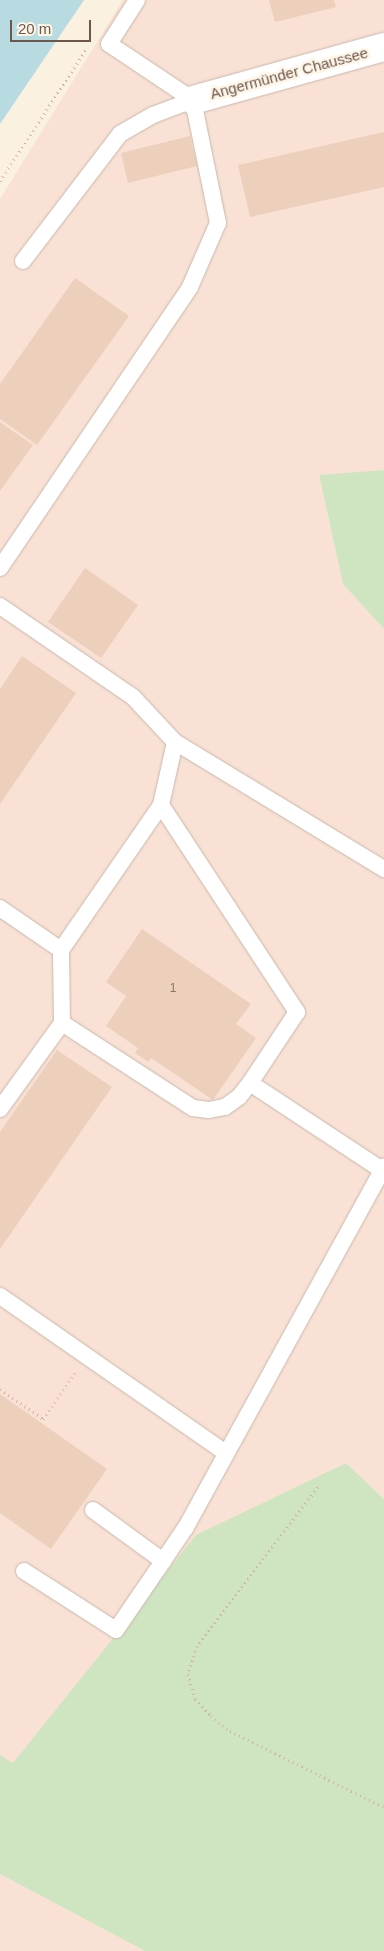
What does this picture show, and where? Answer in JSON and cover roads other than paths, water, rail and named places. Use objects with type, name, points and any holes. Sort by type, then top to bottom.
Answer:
[{"type":"street","name":"Angermünder Chaussee","points":[[193,100],[384,47]]},
{"type":"lane","points":[[0,568],[190,287],[218,223],[193,100],[109,44],[137,0]]},
{"type":"lane","points":[[23,260],[120,134],[153,115],[193,100]]},
{"type":"lane","points":[[0,606],[133,697],[175,742],[384,868]]},
{"type":"lane","points":[[0,1109],[62,1023],[61,950],[162,805],[175,742]]},
{"type":"lane","points":[[62,1023],[193,1108],[209,1110],[225,1107],[239,1097],[297,1012],[162,805]]},
{"type":"lane","points":[[0,908],[61,950]]},
{"type":"lane","points":[[24,1571],[116,1630],[186,1527],[383,1173],[250,1083]]},
{"type":"lane","points":[[0,1296],[226,1453]]},
{"type":"lane","points":[[93,1510],[163,1561]]},
{"type":"water","points":[[0,0],[84,0],[0,124]]}]
